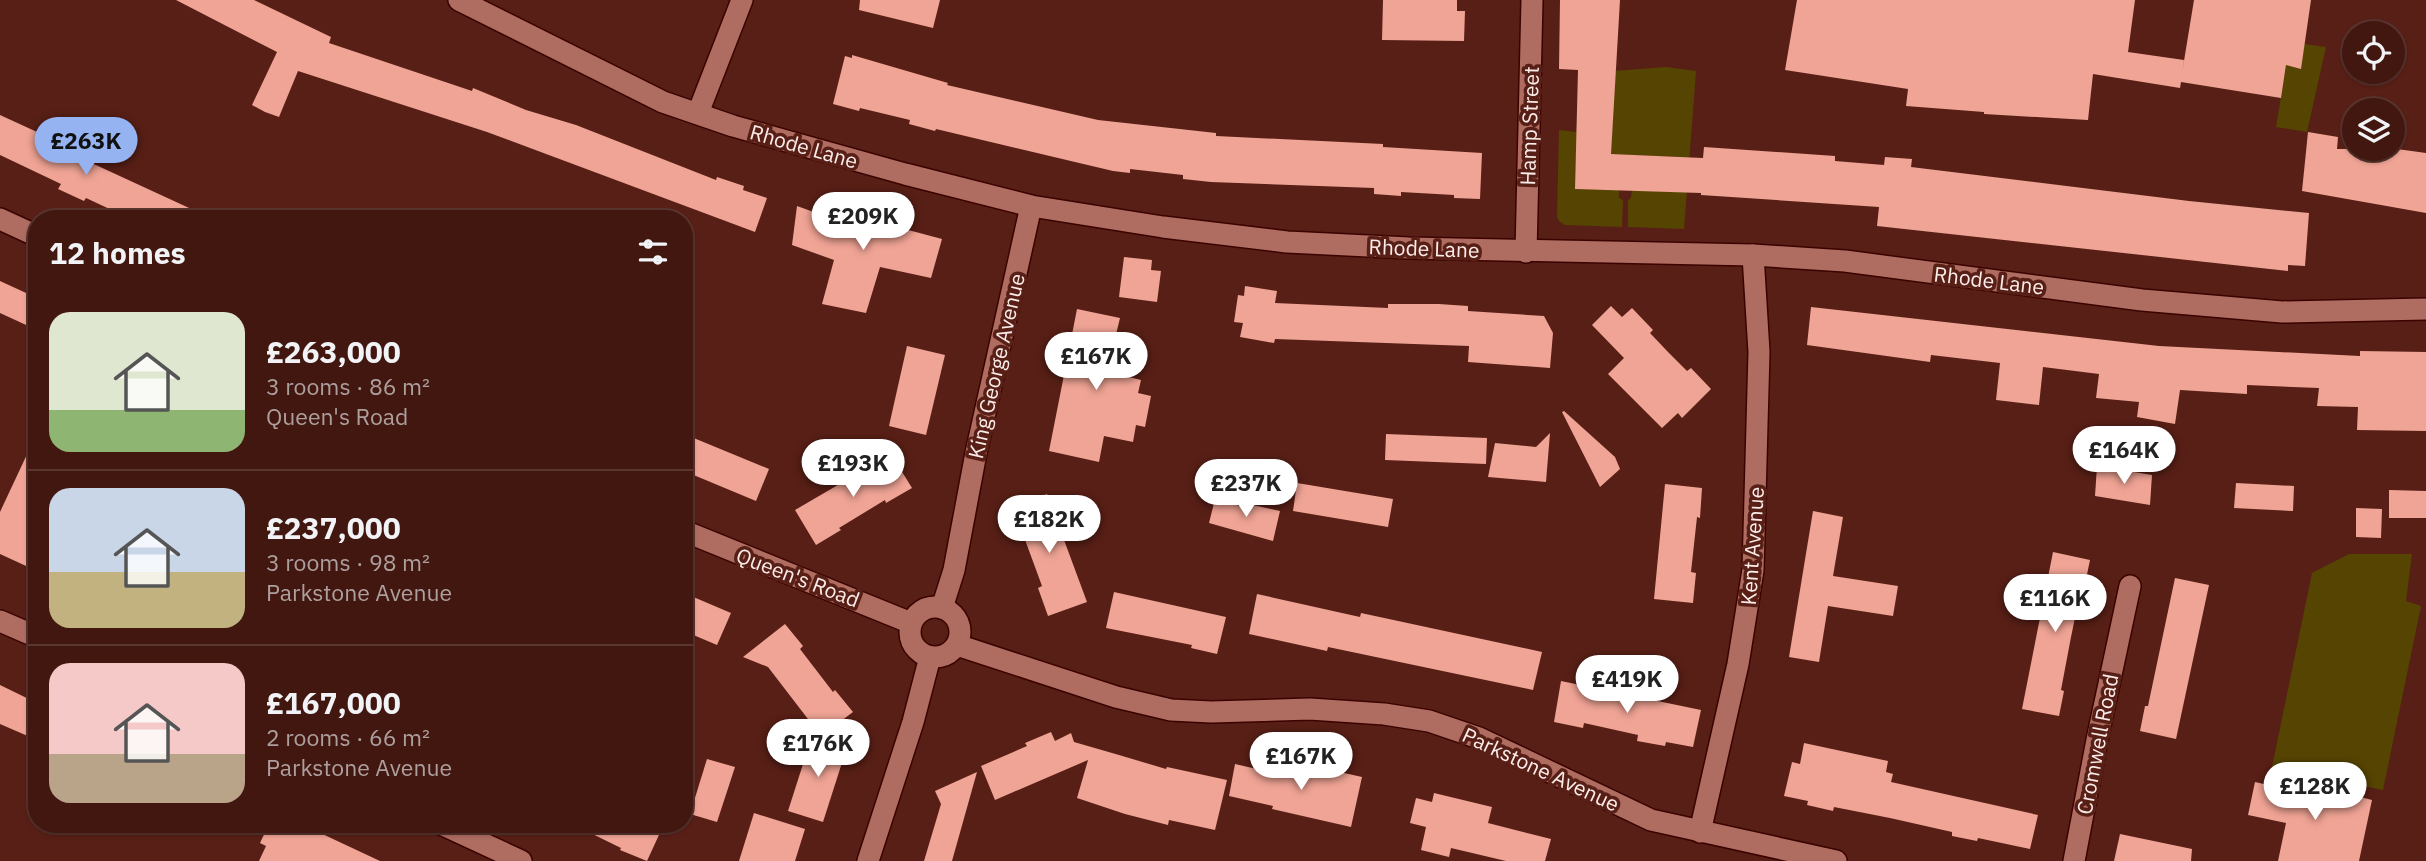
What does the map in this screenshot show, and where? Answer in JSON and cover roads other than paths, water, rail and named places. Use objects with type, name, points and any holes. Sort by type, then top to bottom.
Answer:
[{"type":"street","name":"Rhode Lane","points":[[459,0],[663,102],[733,126],[1031,206],[1163,227],[1287,242],[1526,252],[1753,255],[1845,261],[2142,300],[2282,312],[2426,309]]},
{"type":"street","points":[[698,113],[742,0]]},
{"type":"street","name":"Hamp Street","points":[[1526,252],[1532,0]]},
{"type":"street","name":"King George Avenue","points":[[942,608],[954,570],[976,453],[1031,206]]},
{"type":"street","points":[[0,219],[28,232]]},
{"type":"street","name":"Kent Avenue","points":[[1700,832],[1738,664],[1753,570],[1759,352],[1753,255]]},
{"type":"street","name":"Queen's Road","points":[[693,535],[911,623]]},
{"type":"street","name":"Cromwell Road","points":[[2074,861],[2130,586]]},
{"type":"street","points":[[934,607],[949,611],[961,630],[957,645],[945,655],[930,657],[916,648],[911,640],[911,623],[920,611],[934,607]]},
{"type":"street","points":[[0,621],[28,633]]},
{"type":"street","name":"Parkstone Avenue","points":[[957,645],[1116,697],[1171,710],[1211,712],[1310,709],[1384,714],[1429,721],[1479,738],[1651,820],[1836,861]]},
{"type":"street","points":[[868,861],[913,722],[930,657]]},
{"type":"street","points":[[460,833],[521,861]]}]
